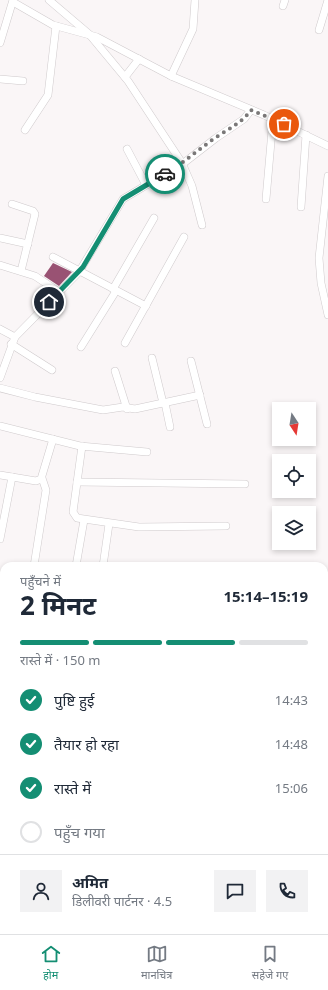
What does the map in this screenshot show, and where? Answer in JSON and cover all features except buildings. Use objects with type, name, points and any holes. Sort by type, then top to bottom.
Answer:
[{"type":"street","points":[[49,0],[89,34],[125,78],[182,163],[192,186],[202,225]]},
{"type":"street","points":[[171,76],[193,29],[194,0]]},
{"type":"street","points":[[319,30],[328,0]]},
{"type":"street","points":[[0,43],[13,1],[56,26],[89,34],[171,76],[273,119],[328,146]]},
{"type":"street","points":[[25,130],[48,95],[56,26]]},
{"type":"street","points":[[125,78],[139,59]]},
{"type":"street","points":[[0,79],[23,81]]},
{"type":"street","points":[[0,378],[11,344],[17,334],[79,272],[120,203],[128,195],[182,163],[244,119],[251,110]]},
{"type":"street","points":[[266,199],[273,119]]},
{"type":"street","points":[[301,207],[306,135]]},
{"type":"street","points":[[127,149],[146,185]]},
{"type":"street","points":[[328,176],[319,258],[321,283],[328,315]]},
{"type":"street","points":[[12,204],[35,212],[21,271]]},
{"type":"street","points":[[81,347],[115,290],[154,218]]},
{"type":"street","points":[[125,343],[184,237]]},
{"type":"street","points":[[0,238],[28,244]]},
{"type":"street","points":[[53,257],[146,306]]},
{"type":"street","points":[[0,265],[35,276],[59,292]]},
{"type":"street","points":[[0,329],[17,334]]},
{"type":"street","points":[[11,344],[52,370]]},
{"type":"street","points":[[152,358],[170,427]]},
{"type":"street","points":[[191,361],[208,424]]},
{"type":"street","points":[[115,371],[128,409]]},
{"type":"street","points":[[0,388],[35,397],[103,410],[123,407],[128,409],[200,395]]},
{"type":"street","points":[[0,426],[82,446],[147,452]]},
{"type":"street","points":[[35,562],[46,490],[42,478],[52,439]]},
{"type":"street","points":[[82,446],[74,514],[77,518],[139,528],[226,526]]},
{"type":"street","points":[[0,475],[36,481],[42,478]]},
{"type":"street","points":[[0,539],[2,522],[12,477]]},
{"type":"street","points":[[77,482],[245,484]]},
{"type":"street","points":[[77,562],[84,520]]},
{"type":"street","points":[[104,562],[109,524]]},
{"type":"way so far","points":[[165,174],[185,162],[244,119],[251,110],[284,124]]},
{"type":"route","points":[[49,302],[83,267],[116,208],[123,199],[165,174]]}]
